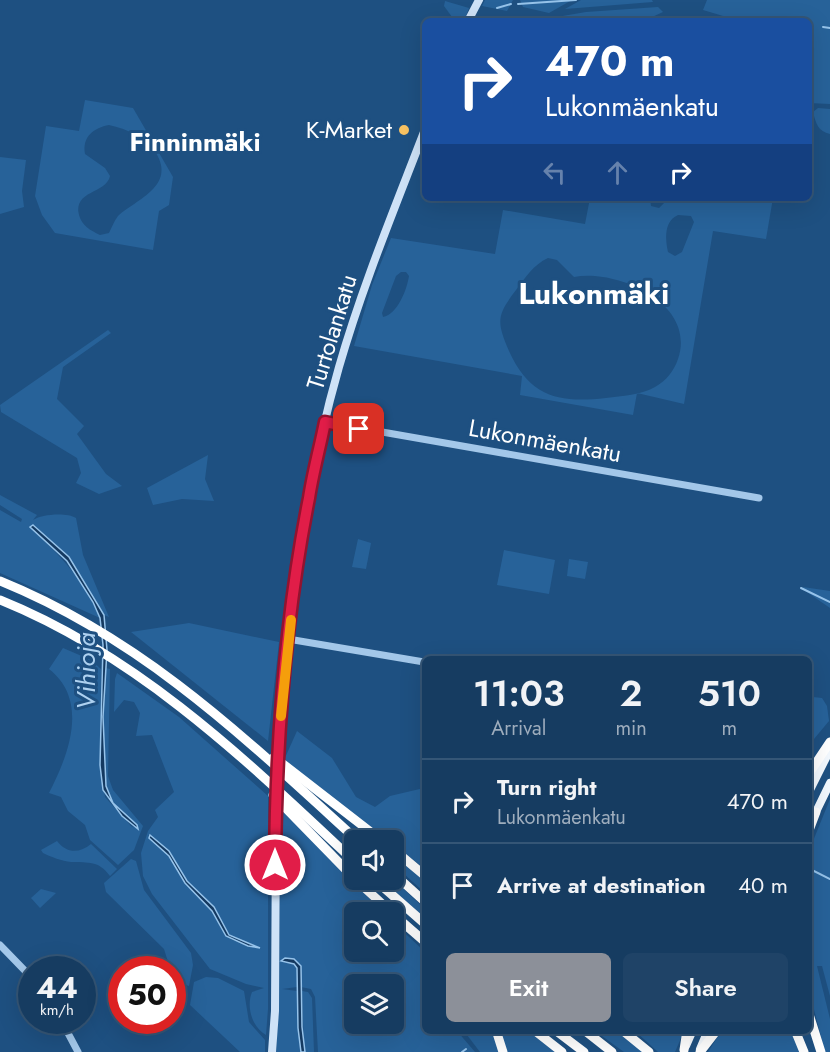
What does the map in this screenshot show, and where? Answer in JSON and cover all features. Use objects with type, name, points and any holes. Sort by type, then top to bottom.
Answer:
[{"type":"highway","points":[[0,581],[91,625],[164,671],[368,830]]},
{"type":"highway","points":[[0,600],[54,624],[93,646],[187,710],[344,852]]},
{"type":"highway","points":[[224,719],[346,830]]},
{"type":"highway","points":[[812,769],[830,742]]},
{"type":"highway","points":[[231,748],[298,823],[344,869]]},
{"type":"highway","points":[[812,786],[830,750]]},
{"type":"highway","points":[[812,820],[830,783]]},
{"type":"highway","points":[[812,822],[816,812]]},
{"type":"highway","points":[[404,858],[422,872]]},
{"type":"highway","points":[[404,883],[422,899]]},
{"type":"highway","points":[[366,890],[380,902]]},
{"type":"highway","points":[[386,890],[422,921]]},
{"type":"highway","points":[[404,924],[422,939]]},
{"type":"highway","points":[[812,1024],[821,1052]]},
{"type":"highway","points":[[497,1034],[503,1052]]},
{"type":"highway","points":[[539,1034],[562,1052]]},
{"type":"highway","points":[[560,1034],[584,1052]]},
{"type":"highway","points":[[589,1034],[612,1052]]},
{"type":"highway","points":[[627,1034],[650,1052]]},
{"type":"highway","points":[[634,1034],[650,1052]]},
{"type":"highway","points":[[684,1051],[686,1034]]},
{"type":"highway","points":[[684,1051],[691,1034]]},
{"type":"highway","points":[[699,1052],[706,1034]]},
{"type":"highway","points":[[699,1052],[714,1034]]},
{"type":"highway","points":[[797,1034],[804,1052]]},
{"type":"main road","points":[[469,18],[478,0]]},
{"type":"main road","name":"Turtolankatu","points":[[272,1052],[275,1011],[276,826],[280,730],[288,639],[308,498],[325,422],[351,328],[422,137]]},
{"type":"street","name":"Lukonmäenkatu","points":[[325,422],[759,498]]},
{"type":"street","points":[[288,639],[422,662]]},
{"type":"street","points":[[0,945],[18,964]]},
{"type":"street","points":[[68,1034],[78,1052]]},
{"type":"shaded area","points":[[485,0],[513,0],[507,11],[482,6]]},
{"type":"shaded area","points":[[520,0],[572,0],[549,13],[523,7]]},
{"type":"shaded area","points":[[581,0],[652,0],[653,2],[565,9]]},
{"type":"shaded area","points":[[707,0],[830,0],[830,104],[812,103],[812,18],[730,18],[703,10]]},
{"type":"shaded area","points":[[445,1],[469,8],[465,18],[453,18],[444,6]]},
{"type":"shaded area","points":[[658,7],[663,12],[650,18],[551,18],[586,12]]},
{"type":"shaded area","points":[[85,100],[133,108],[173,177],[169,205],[159,211],[153,250],[55,233],[42,215],[35,196],[46,126],[79,131]],"holes":[[[109,125],[136,134],[147,142],[161,164],[161,174],[152,190],[118,216],[109,233],[100,235],[84,225],[78,207],[85,196],[103,186],[110,176],[105,168],[85,154],[85,142],[90,134],[98,128]]]},
{"type":"shaded area","points":[[818,108],[830,109],[830,134],[820,129],[817,123],[813,112]]},
{"type":"shaded area","points":[[0,157],[26,160],[22,191],[24,207],[0,214]]},
{"type":"shaded area","points":[[589,201],[650,201],[651,206],[659,208],[666,201],[772,201],[766,239],[713,231],[684,404],[638,393],[655,387],[672,372],[678,359],[681,339],[676,322],[665,307],[650,294],[611,279],[592,276],[574,277],[557,260],[548,258],[530,272],[505,306],[500,325],[509,351],[517,367],[537,388],[561,398],[574,399],[637,394],[633,415],[520,395],[522,376],[354,346],[372,285],[391,238],[495,254],[503,210],[585,224]],"holes":[[[678,215],[691,216],[694,222],[682,252],[675,256],[668,252],[666,242],[668,226],[670,221]],[[401,272],[406,272],[409,276],[401,300],[393,311],[383,317],[382,313],[396,276]]]},
{"type":"shaded area","points":[[108,330],[111,333],[63,367],[57,399],[84,426],[77,434],[106,474],[122,486],[99,494],[76,483],[81,473],[77,458],[1,412],[0,405]]},
{"type":"shaded area","points":[[208,455],[205,479],[214,501],[182,499],[153,505],[147,488]]},
{"type":"shaded area","points":[[0,495],[37,515],[33,520],[42,516],[54,515],[76,518],[83,555],[109,617],[104,615],[69,557],[34,525],[30,527],[79,580],[100,618],[0,573],[0,510],[21,522],[22,519],[0,505]]},
{"type":"shaded area","points":[[33,525],[69,557],[104,615],[107,650],[103,717],[106,786],[113,803],[137,825],[138,829],[122,816],[103,790],[100,765],[103,645],[100,618],[93,602],[67,561],[30,527]]},
{"type":"shaded area","points":[[358,539],[371,543],[366,569],[352,567]]},
{"type":"shaded area","points":[[504,550],[555,560],[549,594],[497,585]]},
{"type":"shaded area","points":[[569,559],[588,562],[585,579],[567,576]]},
{"type":"shaded area","points":[[803,587],[830,591],[830,608],[804,590]]},
{"type":"shaded area","points":[[189,623],[279,642],[268,741],[131,632]]},
{"type":"shaded area","points":[[63,648],[91,660],[101,669],[100,765],[105,797],[131,826],[138,829],[137,825],[113,803],[106,785],[103,752],[104,694],[106,668],[110,669],[108,776],[113,790],[143,826],[134,850],[118,865],[90,840],[85,825],[68,811],[61,797],[49,793],[63,763],[72,729],[69,697],[62,682],[49,669]]},
{"type":"shaded area","points":[[117,673],[179,717],[268,796],[266,1035],[257,1027],[250,1010],[252,992],[264,988],[246,984],[210,969],[152,894],[143,876],[141,853],[148,831],[158,817],[155,810],[174,792],[152,735],[136,736],[140,713],[134,702],[124,700],[114,712]],"holes":[[[148,835],[169,850],[187,881],[214,907],[229,935],[260,948],[226,936],[210,908],[185,883],[169,856]]]},
{"type":"shaded area","points":[[812,698],[822,698],[827,706],[829,721],[812,741]]},
{"type":"shaded area","points":[[297,731],[332,758],[356,797],[375,807],[390,796],[422,788],[422,867],[404,853],[404,830],[373,830],[284,760]]},
{"type":"shaded area","points":[[830,799],[830,996],[822,966],[817,966],[830,1019],[830,1052],[825,1052],[812,1002],[812,844]]},
{"type":"shaded area","points":[[281,810],[344,873],[344,890],[361,890],[373,902],[344,902],[344,962],[404,962],[404,932],[422,949],[422,1034],[460,1034],[475,1052],[318,1052],[315,997],[311,989],[301,987],[300,964],[289,958],[281,961],[297,966],[297,987],[282,989],[297,991],[301,1052],[276,1052],[279,1001]]},
{"type":"shaded area","points":[[150,835],[169,851],[187,881],[214,907],[229,935],[260,948],[248,946],[226,936],[212,911],[185,883],[169,856],[149,838]]},
{"type":"shaded area","points":[[57,841],[64,848],[73,851],[91,844],[117,869],[110,876],[97,865],[64,861],[43,853],[41,850]]},
{"type":"shaded area","points":[[131,859],[136,861],[144,890],[191,953],[193,965],[189,986],[186,985],[186,956],[166,956],[164,949],[106,892],[104,883]]},
{"type":"shaded area","points":[[404,862],[422,876],[422,890],[404,874]]},
{"type":"shaded area","points":[[41,889],[56,893],[40,908],[31,898]]},
{"type":"shaded area","points":[[404,889],[422,906],[422,915],[393,890]]},
{"type":"shaded area","points":[[285,958],[294,959],[301,966],[302,1027],[305,1052],[301,1052],[298,1028],[297,968],[294,964],[281,961]]},
{"type":"shaded area","points":[[206,977],[218,978],[244,991],[249,1022],[265,1040],[265,1052],[240,1052],[190,1005],[194,982]]},
{"type":"shaded area","points":[[302,991],[308,992],[312,998],[314,1052],[305,1052],[304,1048]]},
{"type":"shaded area","points":[[466,1034],[493,1034],[499,1052],[480,1052]]},
{"type":"shaded area","points":[[500,1034],[532,1034],[555,1052],[506,1052]]},
{"type":"shaded area","points":[[599,1034],[620,1034],[644,1052],[624,1052]]},
{"type":"shaded area","points":[[638,1034],[683,1034],[675,1052],[658,1052]]},
{"type":"shaded area","points":[[719,1034],[792,1034],[801,1052],[708,1052]]},
{"type":"waterway","points":[[518,4],[576,0]]},
{"type":"waterway","points":[[497,8],[511,4]]},
{"type":"waterway","points":[[823,27],[830,28]]},
{"type":"waterway","points":[[801,588],[830,602]]},
{"type":"waterway","points":[[812,870],[830,879]]},
{"type":"waterway","points":[[462,1052],[466,1049]]},
{"type":"slow traffic","points":[[281,716],[291,620]]},
{"type":"place","name":"K-Market","points":[[404,130]]},
{"type":"district","name":"Finninmäki","points":[[195,142]]},
{"type":"district","name":"Lukonmäki","points":[[594,294]]},
{"type":"route","points":[[275,865],[280,730],[288,639],[308,498],[325,422],[359,429]]},
{"type":"water label","name":"Vihioja","points":[[86,671]]}]
